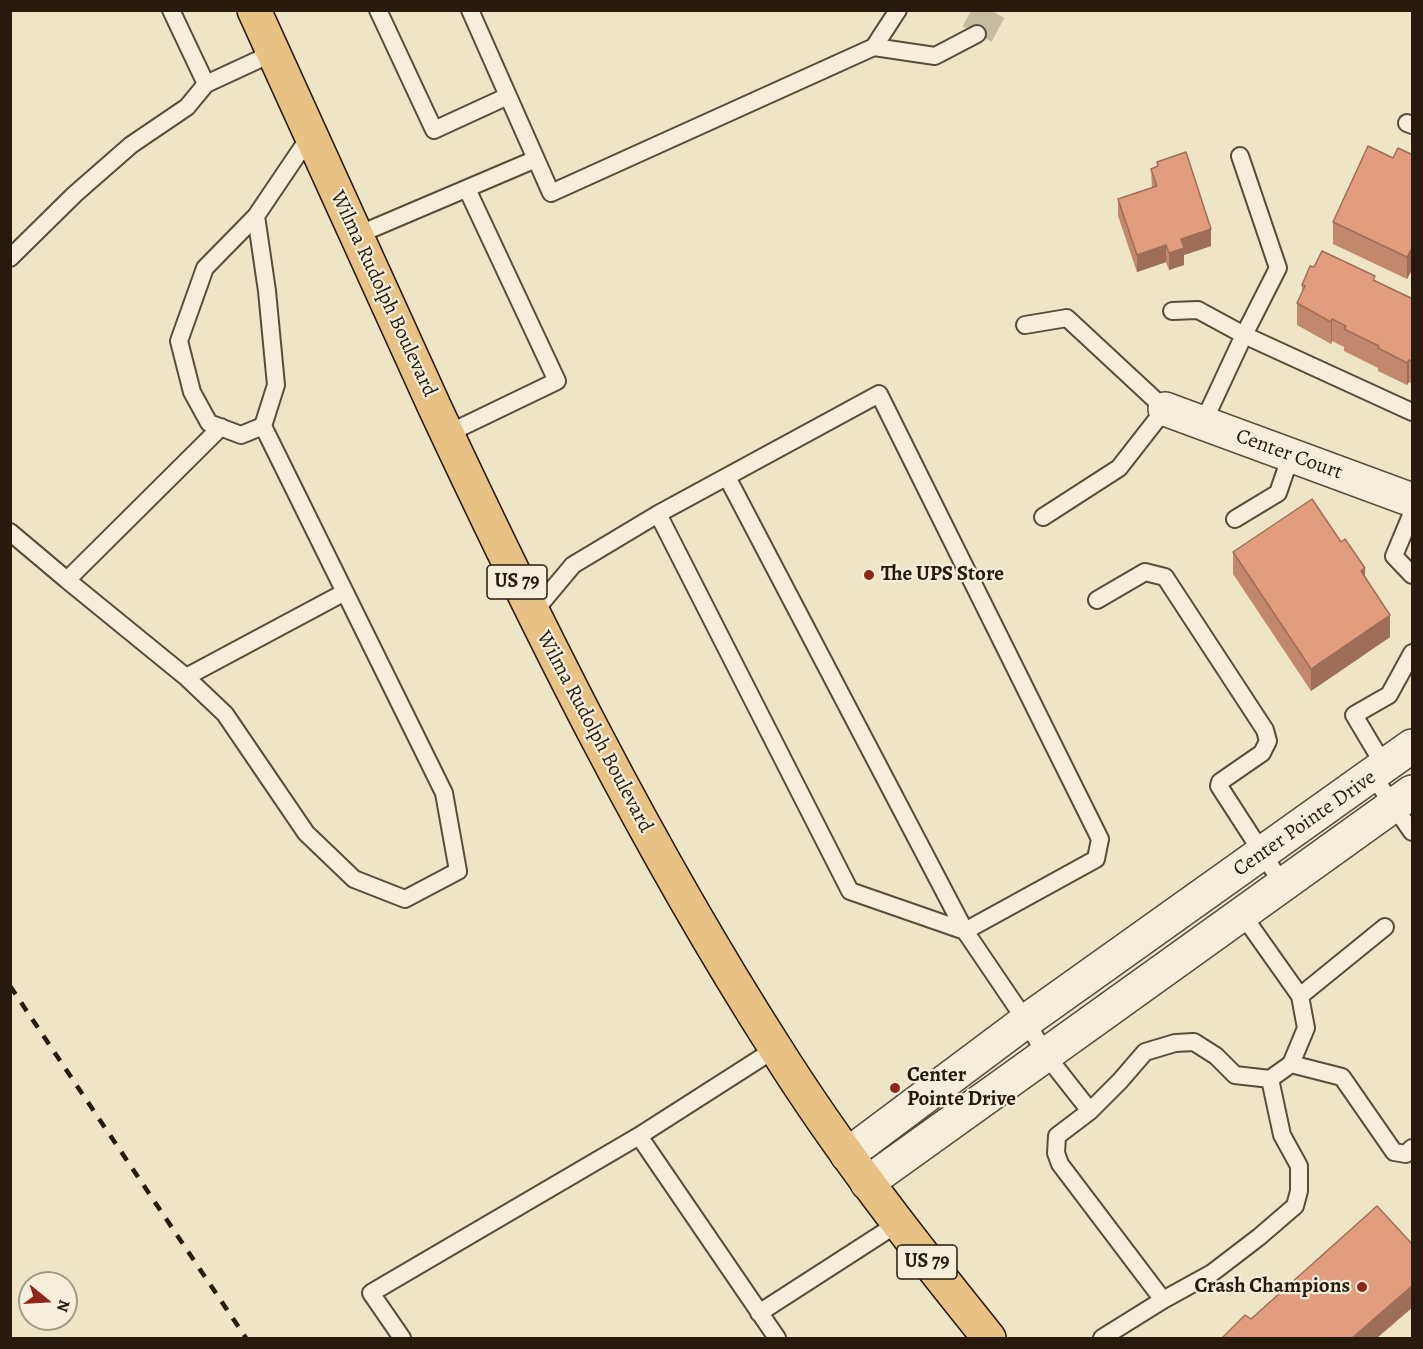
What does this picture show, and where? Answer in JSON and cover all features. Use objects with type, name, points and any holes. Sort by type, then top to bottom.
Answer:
[{"type":"highway","name":"Wilma Rudolph Boulevard","points":[[254,10],[355,236],[532,614],[634,812],[775,1049],[897,1224],[989,1338]]},
{"type":"street","name":"Center Court","points":[[1165,409],[1413,500]]},
{"type":"street","name":"Center Pointe Drive","points":[[847,1155],[1026,1021],[1413,746]]},
{"type":"street","name":"Center Pointe Drive","points":[[867,1183],[1403,799]]},
{"type":"lane","points":[[171,10],[206,84]]},
{"type":"lane","points":[[378,10],[434,130],[508,96]]},
{"type":"lane","points":[[470,10],[550,194],[874,47],[898,10]]},
{"type":"lane","points":[[874,47],[935,56],[977,34]]},
{"type":"lane","points":[[10,258],[75,194],[132,145],[187,107],[206,84],[273,53]]},
{"type":"lane","points":[[263,426],[241,435],[209,423],[192,392],[179,341],[205,268],[256,216],[310,136]]},
{"type":"lane","points":[[1203,423],[1278,268],[1240,156]]},
{"type":"lane","points":[[355,236],[536,159]]},
{"type":"lane","points":[[447,434],[557,381],[467,189]]},
{"type":"lane","points":[[10,532],[186,677],[225,714],[306,833],[354,879],[405,899],[458,871],[444,793],[263,426],[276,385],[267,291],[256,216]]},
{"type":"lane","points":[[1172,311],[1198,310],[1244,335],[1413,412]]},
{"type":"lane","points":[[1025,325],[1067,318],[1165,409],[1119,468],[1043,517]]},
{"type":"lane","points":[[532,614],[573,566],[658,514],[879,394],[1101,839],[1096,859],[965,931],[850,891],[658,514]]},
{"type":"lane","points":[[67,580],[221,428]]},
{"type":"lane","points":[[1235,519],[1278,493],[1291,455]]},
{"type":"lane","points":[[727,477],[965,931],[1026,1021],[1046,1055],[1090,1111]]},
{"type":"lane","points":[[1413,513],[1394,556],[1413,575]]},
{"type":"lane","points":[[1097,600],[1144,572],[1165,577],[1265,730],[1268,741],[1262,753],[1220,782],[1219,786],[1283,885]]},
{"type":"lane","points":[[186,677],[345,592]]},
{"type":"lane","points":[[1413,653],[1389,695],[1354,715],[1379,771],[1403,799],[1413,832]]},
{"type":"lane","points":[[1163,1300],[1060,1164],[1056,1153],[1057,1136],[1090,1111],[1145,1052],[1174,1043],[1194,1042],[1216,1056],[1235,1075],[1270,1079],[1291,1064],[1306,1028],[1300,996],[1242,914]]},
{"type":"lane","points":[[1300,996],[1385,927]]},
{"type":"lane","points":[[402,1338],[371,1293],[639,1136],[775,1049]]},
{"type":"lane","points":[[1291,1064],[1342,1077],[1394,1152],[1406,1154],[1413,1148]]},
{"type":"lane","points":[[1102,1338],[1212,1273],[1295,1206],[1299,1191],[1299,1166],[1282,1135],[1270,1079]]},
{"type":"lane","points":[[639,1136],[777,1338]]},
{"type":"lane","points":[[759,1313],[897,1224]]},
{"type":"building","points":[[1368,146],[1393,158],[1398,148],[1413,155],[1413,246],[1407,257],[1333,222]]},
{"type":"building","points":[[1186,152],[1211,229],[1181,239],[1184,248],[1169,253],[1166,245],[1137,255],[1118,199],[1157,186],[1151,169],[1158,166],[1157,162]]},
{"type":"building","points":[[1322,251],[1375,276],[1373,280],[1413,299],[1413,362],[1409,360],[1407,363],[1344,329],[1346,326],[1332,319],[1331,322],[1297,303],[1305,286],[1302,285],[1310,266],[1314,267]]},
{"type":"building","points":[[1312,499],[1341,542],[1345,539],[1365,568],[1361,571],[1390,615],[1311,669],[1233,552]]},
{"type":"building","name":"Crash Champions","points":[[1377,1206],[1413,1245],[1413,1285],[1352,1338],[1223,1337],[1245,1315],[1251,1319]]},
{"type":"tunnel","points":[[977,34],[990,10]]},
{"type":"railway","points":[[10,986],[246,1338]]},
{"type":"place","name":"The UPS Store","points":[[869,575]]},
{"type":"place","name":"Center Pointe Drive","points":[[895,1088]]},
{"type":"place","name":"Crash Champions","points":[[1362,1287]]}]
